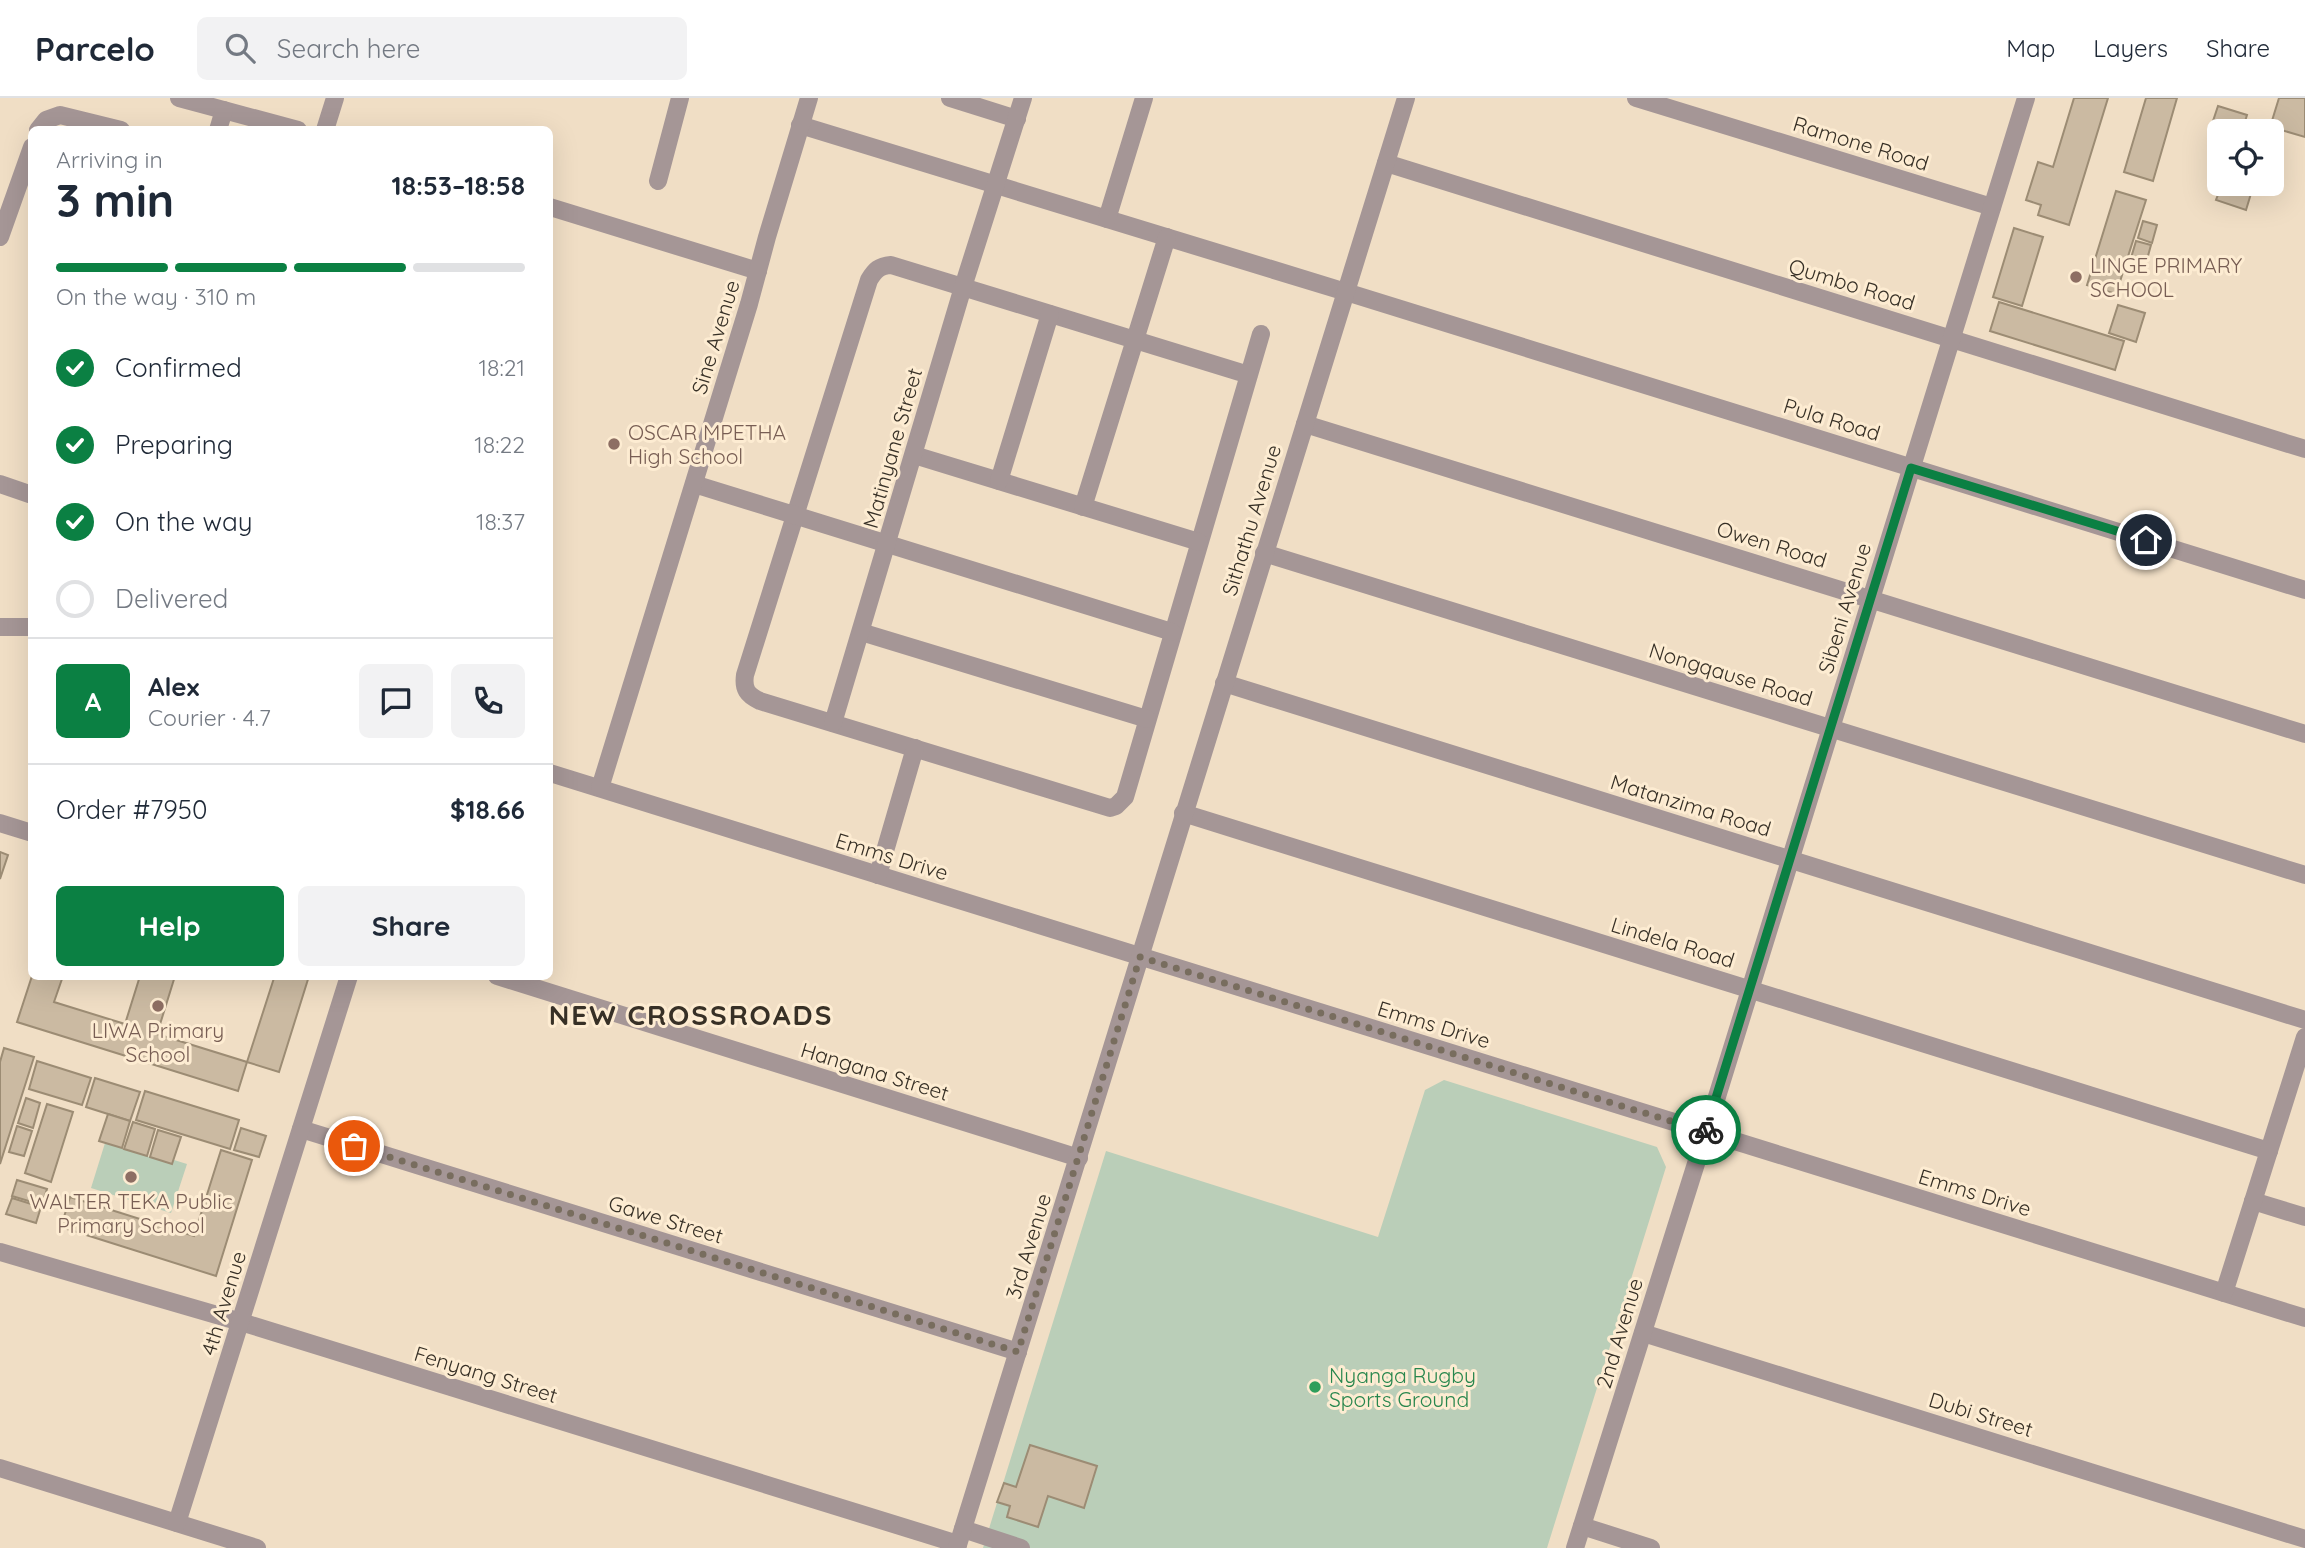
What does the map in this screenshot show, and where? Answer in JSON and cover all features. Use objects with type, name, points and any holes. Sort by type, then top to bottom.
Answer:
[{"type":"street","points":[[179,98],[283,126]]},
{"type":"street","points":[[326,126],[335,98]]},
{"type":"street","points":[[658,181],[680,98]]},
{"type":"street","name":"Sine Avenue","points":[[600,788],[809,98]]},
{"type":"street","points":[[950,98],[1017,119]]},
{"type":"street","name":"Matinyane Street","points":[[833,723],[1023,98]]},
{"type":"street","points":[[1107,219],[1144,98]]},
{"type":"street","name":"Sithathu Avenue","points":[[1140,957],[1406,98]]},
{"type":"street","name":"Ramone Road","points":[[1636,98],[1992,207]]},
{"type":"street","name":"Sibeni Avenue","points":[[1706,1132],[2026,98]]},
{"type":"street","points":[[219,126],[224,110]]},
{"type":"street","points":[[41,126],[46,120],[60,115],[105,126]]},
{"type":"street","name":"Pula Road","points":[[800,125],[2305,590]]},
{"type":"street","points":[[0,237],[28,158]]},
{"type":"street","name":"Qumbo Road","points":[[1386,163],[2305,449]]},
{"type":"street","points":[[553,207],[758,271]]},
{"type":"street","points":[[1083,507],[1167,237]]},
{"type":"street","points":[[1249,375],[891,265],[882,265],[874,271],[869,280],[745,675],[746,690],[750,696],[760,701],[1110,808],[1121,803],[1125,797],[1172,632],[1249,375],[1261,334]]},
{"type":"street","points":[[999,481],[1050,314]]},
{"type":"street","name":"Owen Road","points":[[1305,424],[2305,734]]},
{"type":"street","points":[[914,455],[1199,542]]},
{"type":"street","points":[[0,484],[28,494]]},
{"type":"street","points":[[694,484],[1172,632]]},
{"type":"street","name":"Nongqause Road","points":[[1264,553],[2305,875]]},
{"type":"street","points":[[0,627],[28,627]]},
{"type":"street","points":[[861,632],[1147,719]]},
{"type":"street","name":"Matanzima Road","points":[[1224,683],[2305,1020]]},
{"type":"street","points":[[878,876],[915,748]]},
{"type":"street","name":"Emms Drive","points":[[553,774],[2305,1318]]},
{"type":"street","name":"Lindela Road","points":[[1183,813],[2269,1151]]},
{"type":"street","points":[[0,823],[28,832]]},
{"type":"street","name":"3rd Avenue","points":[[959,1540],[1140,957]]},
{"type":"street","name":"4th Avenue","points":[[177,1523],[348,980]]},
{"type":"street","name":"Hangana Street","points":[[510,980],[1079,1158]]},
{"type":"street","points":[[2224,1293],[2305,1037]]},
{"type":"street","name":"Gawe Street","points":[[301,1129],[1018,1352]]},
{"type":"street","name":"2nd Avenue","points":[[1575,1548],[1706,1132]]},
{"type":"street","points":[[2253,1201],[2305,1217]]},
{"type":"street","name":"Fenyang Street","points":[[0,1252],[241,1322],[959,1540],[1021,1548]]},
{"type":"street","name":"Dubi Street","points":[[1643,1333],[2305,1539]]},
{"type":"street","points":[[0,1468],[257,1548]]},
{"type":"street","points":[[1582,1526],[1651,1548]]},
{"type":"green space","name":"Nyanga Rugby Sports Ground","points":[[1444,1080],[1657,1147],[1666,1167],[1547,1548],[983,1548],[1106,1151],[1378,1237],[1425,1090]]},
{"type":"green space","points":[[105,1143],[172,1164],[174,1160],[187,1164],[171,1213],[91,1188]]},
{"type":"building","points":[[2074,98],[2108,98],[2069,225],[2038,215],[2041,205],[2026,200],[2038,162],[2053,167]]},
{"type":"building","points":[[2146,98],[2177,98],[2153,181],[2124,172]]},
{"type":"building","points":[[2279,98],[2305,98],[2305,137],[2284,131],[2284,119],[2273,119]]},
{"type":"building","points":[[2218,106],[2247,115],[2246,119],[2214,119]]},
{"type":"building","points":[[2116,191],[2146,200],[2116,294],[2087,285]]},
{"type":"building","points":[[2218,196],[2250,196],[2246,210],[2216,200]]},
{"type":"building","points":[[2143,221],[2157,225],[2152,243],[2138,238]]},
{"type":"building","points":[[2014,228],[2043,237],[2022,306],[1993,297]]},
{"type":"building","points":[[2136,241],[2151,245],[2146,263],[2131,258]]},
{"type":"building","points":[[1999,302],[2124,341],[2115,370],[1990,331]]},
{"type":"building","points":[[2118,305],[2145,313],[2136,342],[2109,333]]},
{"type":"building","points":[[0,852],[8,855],[0,879]]},
{"type":"building","points":[[31,980],[62,980],[54,1002],[125,1024],[139,980],[174,980],[157,1034],[247,1062],[238,1091],[17,1022]]},
{"type":"building","points":[[273,980],[308,980],[279,1072],[247,1062]]},
{"type":"building","points":[[4,1048],[34,1057],[0,1164],[0,1062]]},
{"type":"building","points":[[37,1061],[91,1078],[82,1105],[29,1089]]},
{"type":"building","points":[[95,1078],[140,1092],[130,1121],[86,1107]]},
{"type":"building","points":[[145,1091],[239,1120],[230,1149],[136,1120]]},
{"type":"building","points":[[26,1098],[40,1103],[33,1128],[18,1123]]},
{"type":"building","points":[[47,1104],[73,1112],[51,1182],[25,1173]]},
{"type":"building","points":[[108,1114],[130,1121],[122,1148],[99,1141]]},
{"type":"building","points":[[133,1122],[155,1129],[147,1156],[124,1149]]},
{"type":"building","points":[[17,1126],[32,1131],[24,1156],[9,1152]]},
{"type":"building","points":[[241,1128],[266,1136],[259,1157],[234,1150]]},
{"type":"building","points":[[158,1130],[181,1137],[172,1164],[150,1157]]},
{"type":"building","points":[[221,1150],[252,1160],[216,1276],[61,1227],[70,1197],[194,1236]]},
{"type":"building","points":[[17,1180],[47,1189],[42,1205],[12,1196]]},
{"type":"building","points":[[12,1198],[41,1207],[36,1223],[6,1214]]},
{"type":"building","points":[[1030,1445],[1097,1466],[1084,1508],[1048,1496],[1038,1527],[1007,1517],[1010,1506],[997,1502],[1004,1483],[1016,1487]]},
{"type":"way so far","points":[[354,1146],[1018,1352],[1140,957],[1706,1130]]},
{"type":"place","name":"LINGE PRIMARY SCHOOL","points":[[2076,277]]},
{"type":"place","name":"OSCAR MPETHA High School","points":[[614,444]]},
{"type":"place","name":"LIWA Primary School","points":[[158,1006]]},
{"type":"place","name":"WALTER TEKA Public Primary School","points":[[131,1177]]},
{"type":"place","name":"Nyanga Rugby Sports Ground","points":[[1315,1387]]},
{"type":"district","name":"NEW CROSSROADS","points":[[691,1014]]},
{"type":"route","points":[[1706,1130],[1911,468],[2146,540]]}]
